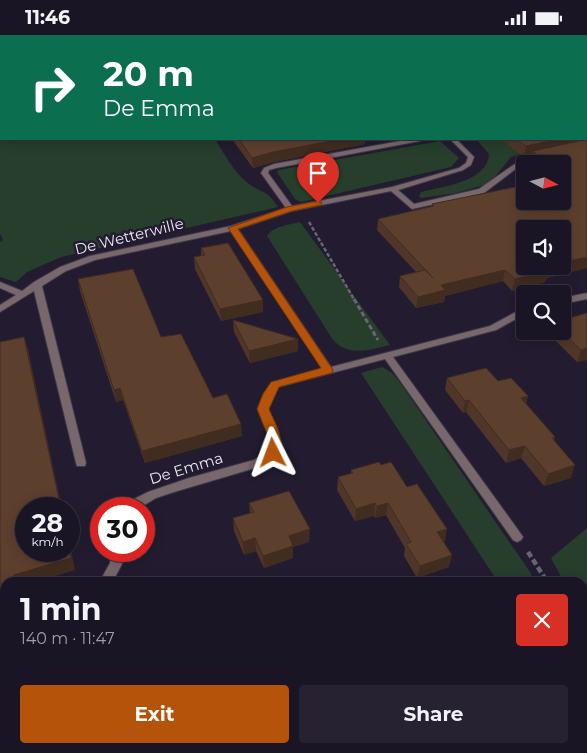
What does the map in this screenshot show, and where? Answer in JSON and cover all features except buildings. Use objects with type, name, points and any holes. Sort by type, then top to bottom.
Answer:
[{"type":"street","points":[[290,209],[264,173],[266,169],[415,140]]},
{"type":"street","name":"De Wetterwille","points":[[0,309],[37,284],[64,269],[93,257],[233,228],[290,209],[393,189],[461,169],[469,164],[471,157],[454,140]]},
{"type":"street","points":[[393,189],[412,207],[442,201],[481,191],[524,160],[551,153]]},
{"type":"street","points":[[233,228],[328,370]]},
{"type":"street","points":[[37,284],[81,463]]},
{"type":"street","points":[[0,285],[22,294]]},
{"type":"street","points":[[571,299],[587,296]]},
{"type":"street","name":"De Emma","points":[[148,497],[258,463],[273,453],[276,441],[263,409],[275,385],[493,328],[516,315]]},
{"type":"street","points":[[387,355],[518,537]]},
{"type":"street","points":[[108,577],[116,562]]},
{"type":"path","points":[[299,207],[387,355]]},
{"type":"path","points":[[518,537],[544,577]]},
{"type":"green space","points":[[0,140],[216,140],[238,174],[267,194],[278,207],[61,257],[27,272],[16,282],[0,277],[0,242],[3,240],[0,234]]},
{"type":"green space","points":[[477,140],[506,140],[523,153],[511,157],[494,178],[484,185],[456,193],[421,198],[419,196],[421,192],[452,185],[473,177],[481,171],[489,154]]},
{"type":"green space","points":[[440,141],[459,158],[451,167],[301,202],[295,199],[277,172],[279,170]]},
{"type":"green space","points":[[300,222],[390,345],[360,351],[346,349],[333,340],[267,236],[277,228]]},
{"type":"green space","points":[[382,367],[391,372],[399,381],[532,575],[529,577],[495,577],[361,373]]},
{"type":"green space","points":[[587,528],[587,577],[561,577],[551,558]]},
{"type":"route","points":[[273,453],[276,441],[263,409],[269,394],[275,385],[328,370],[233,228],[290,209],[318,203]]}]
